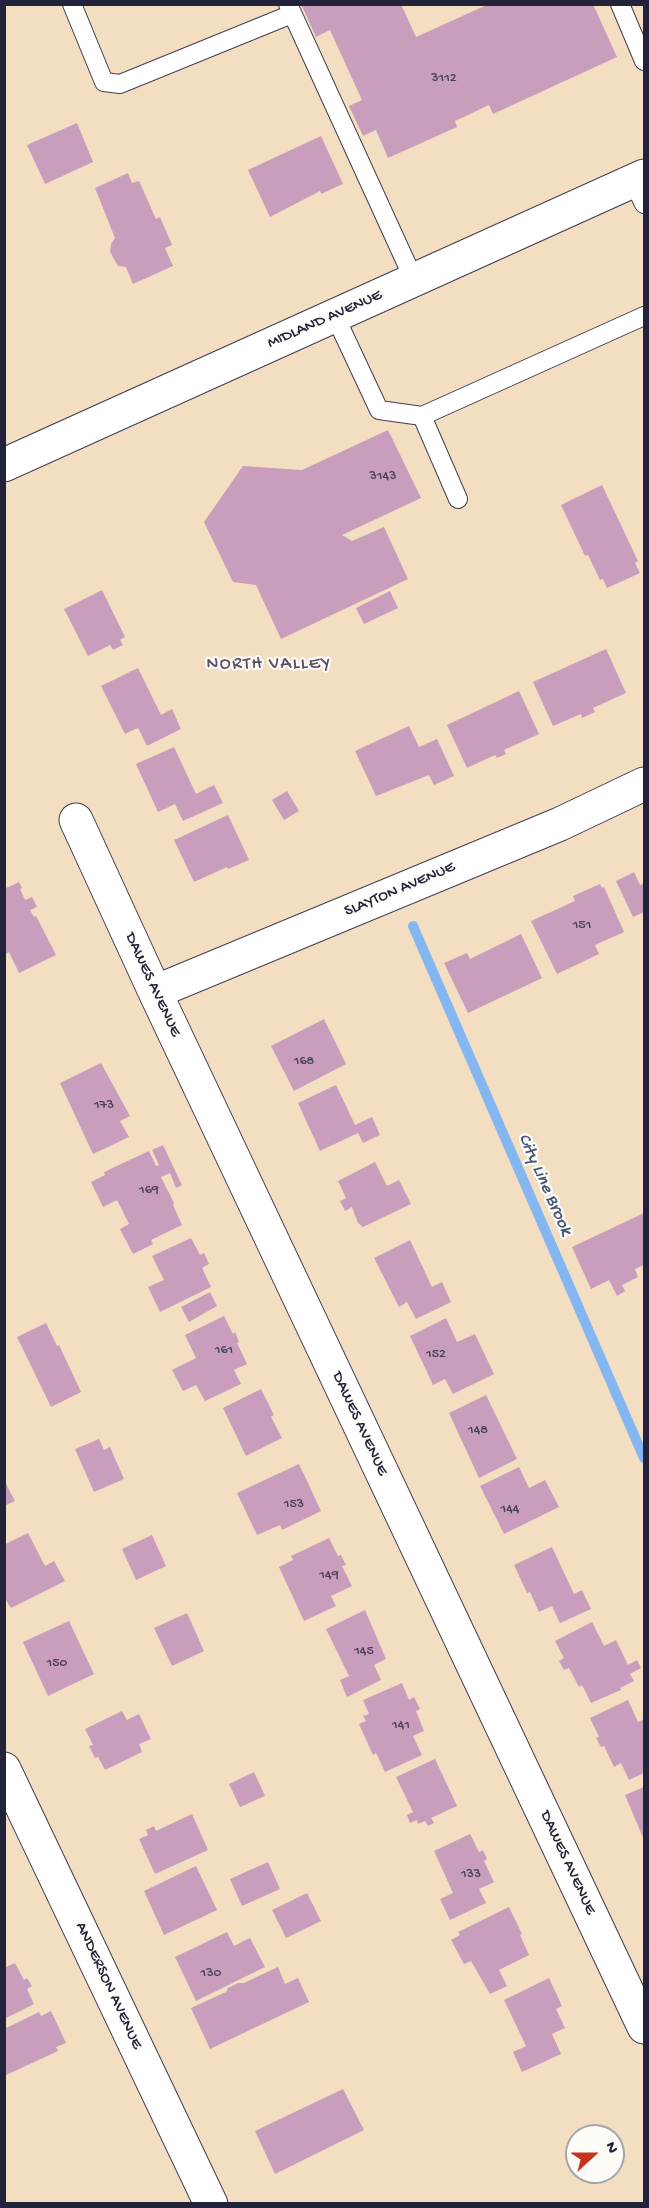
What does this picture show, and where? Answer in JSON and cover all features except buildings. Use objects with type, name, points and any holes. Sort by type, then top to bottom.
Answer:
[{"type":"street","name":"MIDLAND AVENUE","points":[[4,465],[414,280],[641,187]]},
{"type":"street","name":"SLAYTON AVENUE","points":[[155,993],[560,824],[645,784]]},
{"type":"street","name":"DAWES AVENUE","points":[[76,820],[155,993],[645,2027]]},
{"type":"street","name":"ANDERSON AVENUE","points":[[4,1769],[211,2204]]},
{"type":"lane","points":[[72,4],[104,82],[120,84],[290,9],[414,280]]},
{"type":"lane","points":[[620,4],[645,61]]},
{"type":"lane","points":[[335,316],[379,410],[422,416],[645,316]]},
{"type":"lane","points":[[422,416],[458,499]]},
{"type":"waterway","name":"City Line Brook","points":[[413,926],[644,1458]]},
{"type":"district","name":"NORTH VALLEY","points":[[269,665]]}]
